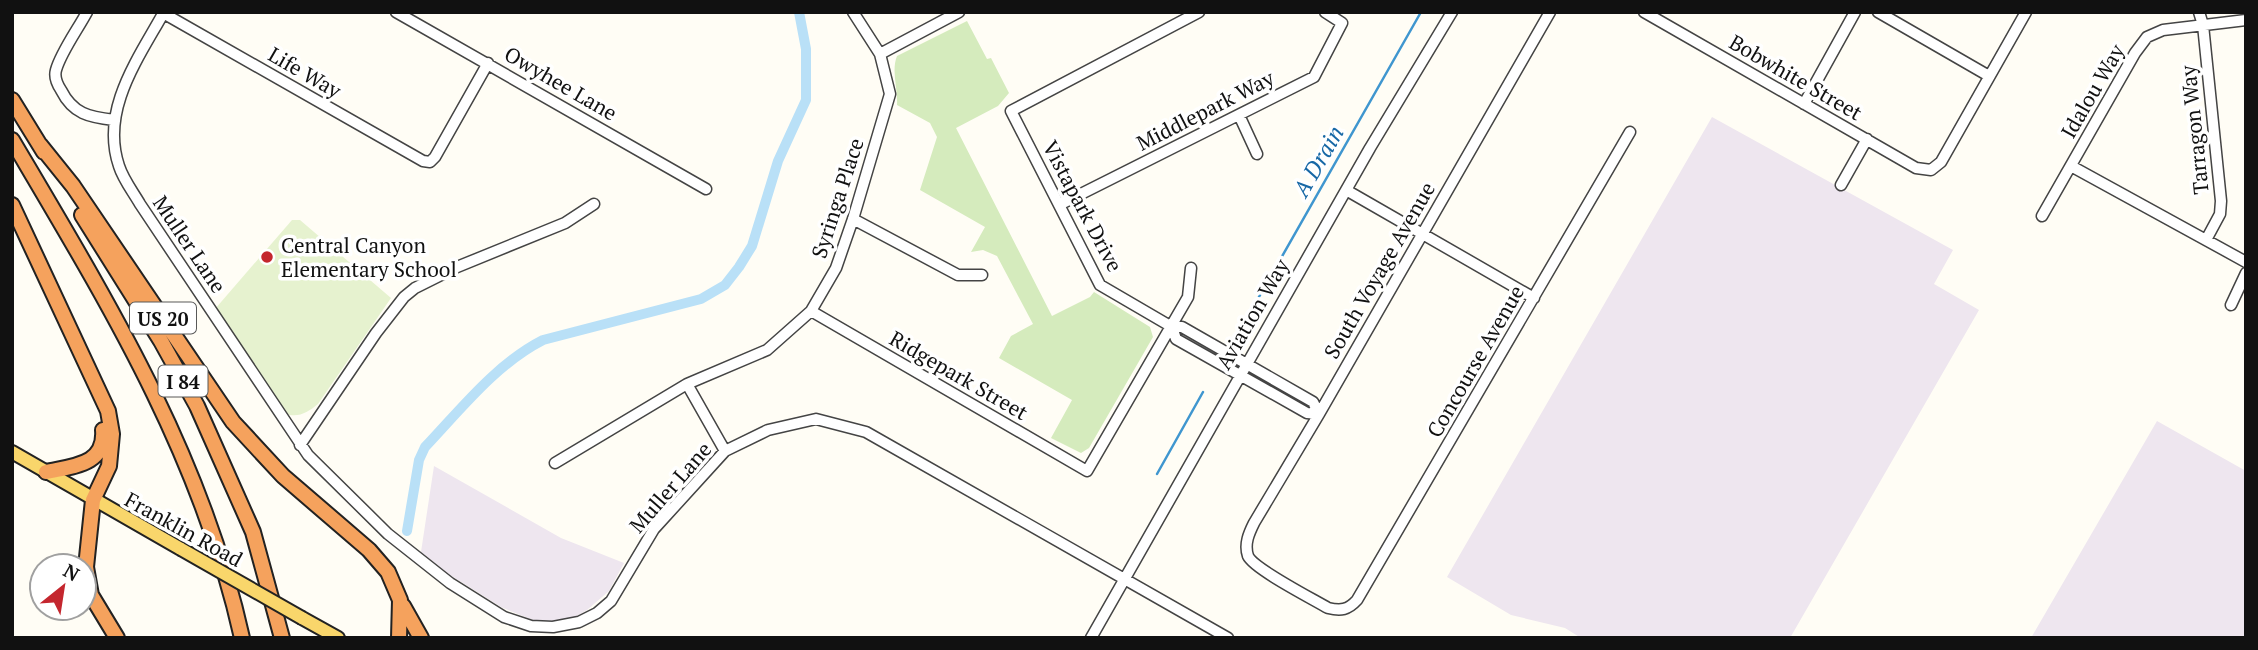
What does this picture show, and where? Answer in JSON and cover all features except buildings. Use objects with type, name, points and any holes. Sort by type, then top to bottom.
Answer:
[{"type":"highway","name":"I 84","points":[[12,100],[161,341],[198,406],[253,532],[282,638]]},
{"type":"highway","name":"I 84","points":[[12,140],[120,323],[159,402],[205,511],[242,638]]},
{"type":"highway","name":"US 20","points":[[40,145],[81,198],[233,422],[283,476],[369,550],[388,572],[421,638]]},
{"type":"highway","points":[[12,205],[108,411],[112,434],[109,466],[93,500],[86,568],[91,594],[117,638]]},
{"type":"highway","points":[[46,472],[89,462],[99,453],[102,445],[102,420],[90,374]]},
{"type":"highway","name":"US 20","points":[[399,638],[400,600]]},
{"type":"main road","name":"Franklin Road","points":[[12,452],[338,638]]},
{"type":"street","points":[[88,12],[59,62],[56,82],[67,101],[78,112],[85,116],[114,120],[129,74],[163,13]]},
{"type":"street","name":"Owyhee Lane","points":[[396,12],[706,189]]},
{"type":"street","name":"Syringa Place","points":[[555,463],[687,384],[767,349],[811,311],[836,268],[890,94],[880,54],[853,12]]},
{"type":"street","points":[[880,54],[958,12]]},
{"type":"street","name":"Vistapark Drive","points":[[1199,12],[1011,111],[1100,285],[1172,327],[1182,327],[1313,402],[1320,414]]},
{"type":"street","name":"Middlepark Way","points":[[1059,205],[1314,77],[1342,23],[1325,12]]},
{"type":"street","name":"Aviation Way","points":[[1091,638],[1246,363],[1452,12]]},
{"type":"street","name":"South Voyage Avenue","points":[[1246,548],[1254,523],[1320,414],[1421,233],[1550,12]]},
{"type":"street","name":"Bobwhite Street","points":[[1644,12],[1916,168],[1931,170],[1941,162],[1989,76]]},
{"type":"street","points":[[1804,104],[1855,12]]},
{"type":"street","points":[[1878,12],[1989,76],[2026,12]]},
{"type":"street","name":"Tarragon Way","points":[[2199,12],[2203,25],[2221,201],[2220,214],[2206,240]]},
{"type":"street","name":"Life Way","points":[[163,13],[423,162],[430,162],[435,157],[488,63]]},
{"type":"street","name":"Idalou Way","points":[[2042,216],[2135,53],[2147,37],[2163,30],[2246,20]]},
{"type":"street","points":[[1239,115],[1257,154]]},
{"type":"street","name":"Muller Lane","points":[[114,120],[114,147],[119,167],[140,204],[300,445],[329,478],[388,534],[450,583],[504,617],[531,626],[552,627],[579,622],[597,613],[611,601],[654,529],[725,451],[768,430],[817,419],[866,432],[1228,638]]},
{"type":"street","name":"Concourse Avenue","points":[[1246,548],[1253,563],[1328,608],[1350,608],[1364,590],[1630,132]]},
{"type":"street","points":[[1841,185],[1867,139]]},
{"type":"street","points":[[2071,166],[2246,262]]},
{"type":"street","points":[[1346,190],[1534,298]]},
{"type":"street","points":[[300,445],[392,310],[415,288],[457,267],[565,223],[594,204]]},
{"type":"street","points":[[853,219],[958,275],[982,275]]},
{"type":"street","points":[[1172,327],[1188,296],[1191,268]]},
{"type":"street","points":[[2231,305],[2246,273]]},
{"type":"street","name":"Ridgepark Street","points":[[811,311],[1087,471],[1172,327]]},
{"type":"street","name":"Vistapark Drive","points":[[1172,327],[1176,338],[1307,413],[1320,414]]},
{"type":"street","points":[[687,384],[725,451]]},
{"type":"shaded area","points":[[1712,117],[1953,250],[1934,284],[1979,310],[1790,638],[1581,638],[1565,628],[1511,615],[1447,577]]},
{"type":"shaded area","points":[[2157,421],[2246,471],[2246,638],[2031,638]]},
{"type":"shaded area","points":[[434,466],[561,538],[624,563],[609,591],[575,617],[549,622],[535,621],[501,607],[450,575],[421,552]]},
{"type":"green space","points":[[967,21],[1009,93],[998,106],[956,128],[1052,316],[1090,297],[1094,292],[1150,327],[1153,337],[1089,448],[1081,453],[1051,438],[1072,400],[999,358],[1011,336],[1033,324],[997,256],[983,250],[971,252],[985,227],[920,190],[937,137],[930,123],[897,105],[897,56]]},
{"type":"green space","points":[[292,220],[300,220],[391,298],[318,404],[299,415],[286,414],[215,309]]},
{"type":"waterway","points":[[407,531],[419,460],[425,447],[480,388],[510,362],[543,340],[701,299],[725,285],[739,267],[752,246],[778,161],[806,100],[806,49],[799,12]]},
{"type":"waterway","name":"A Drain","points":[[1243,325],[1421,12]]},
{"type":"waterway","name":"A Drain","points":[[1157,474],[1203,392]]},
{"type":"place","name":"Central Canyon Elementary School","points":[[267,257]]}]
